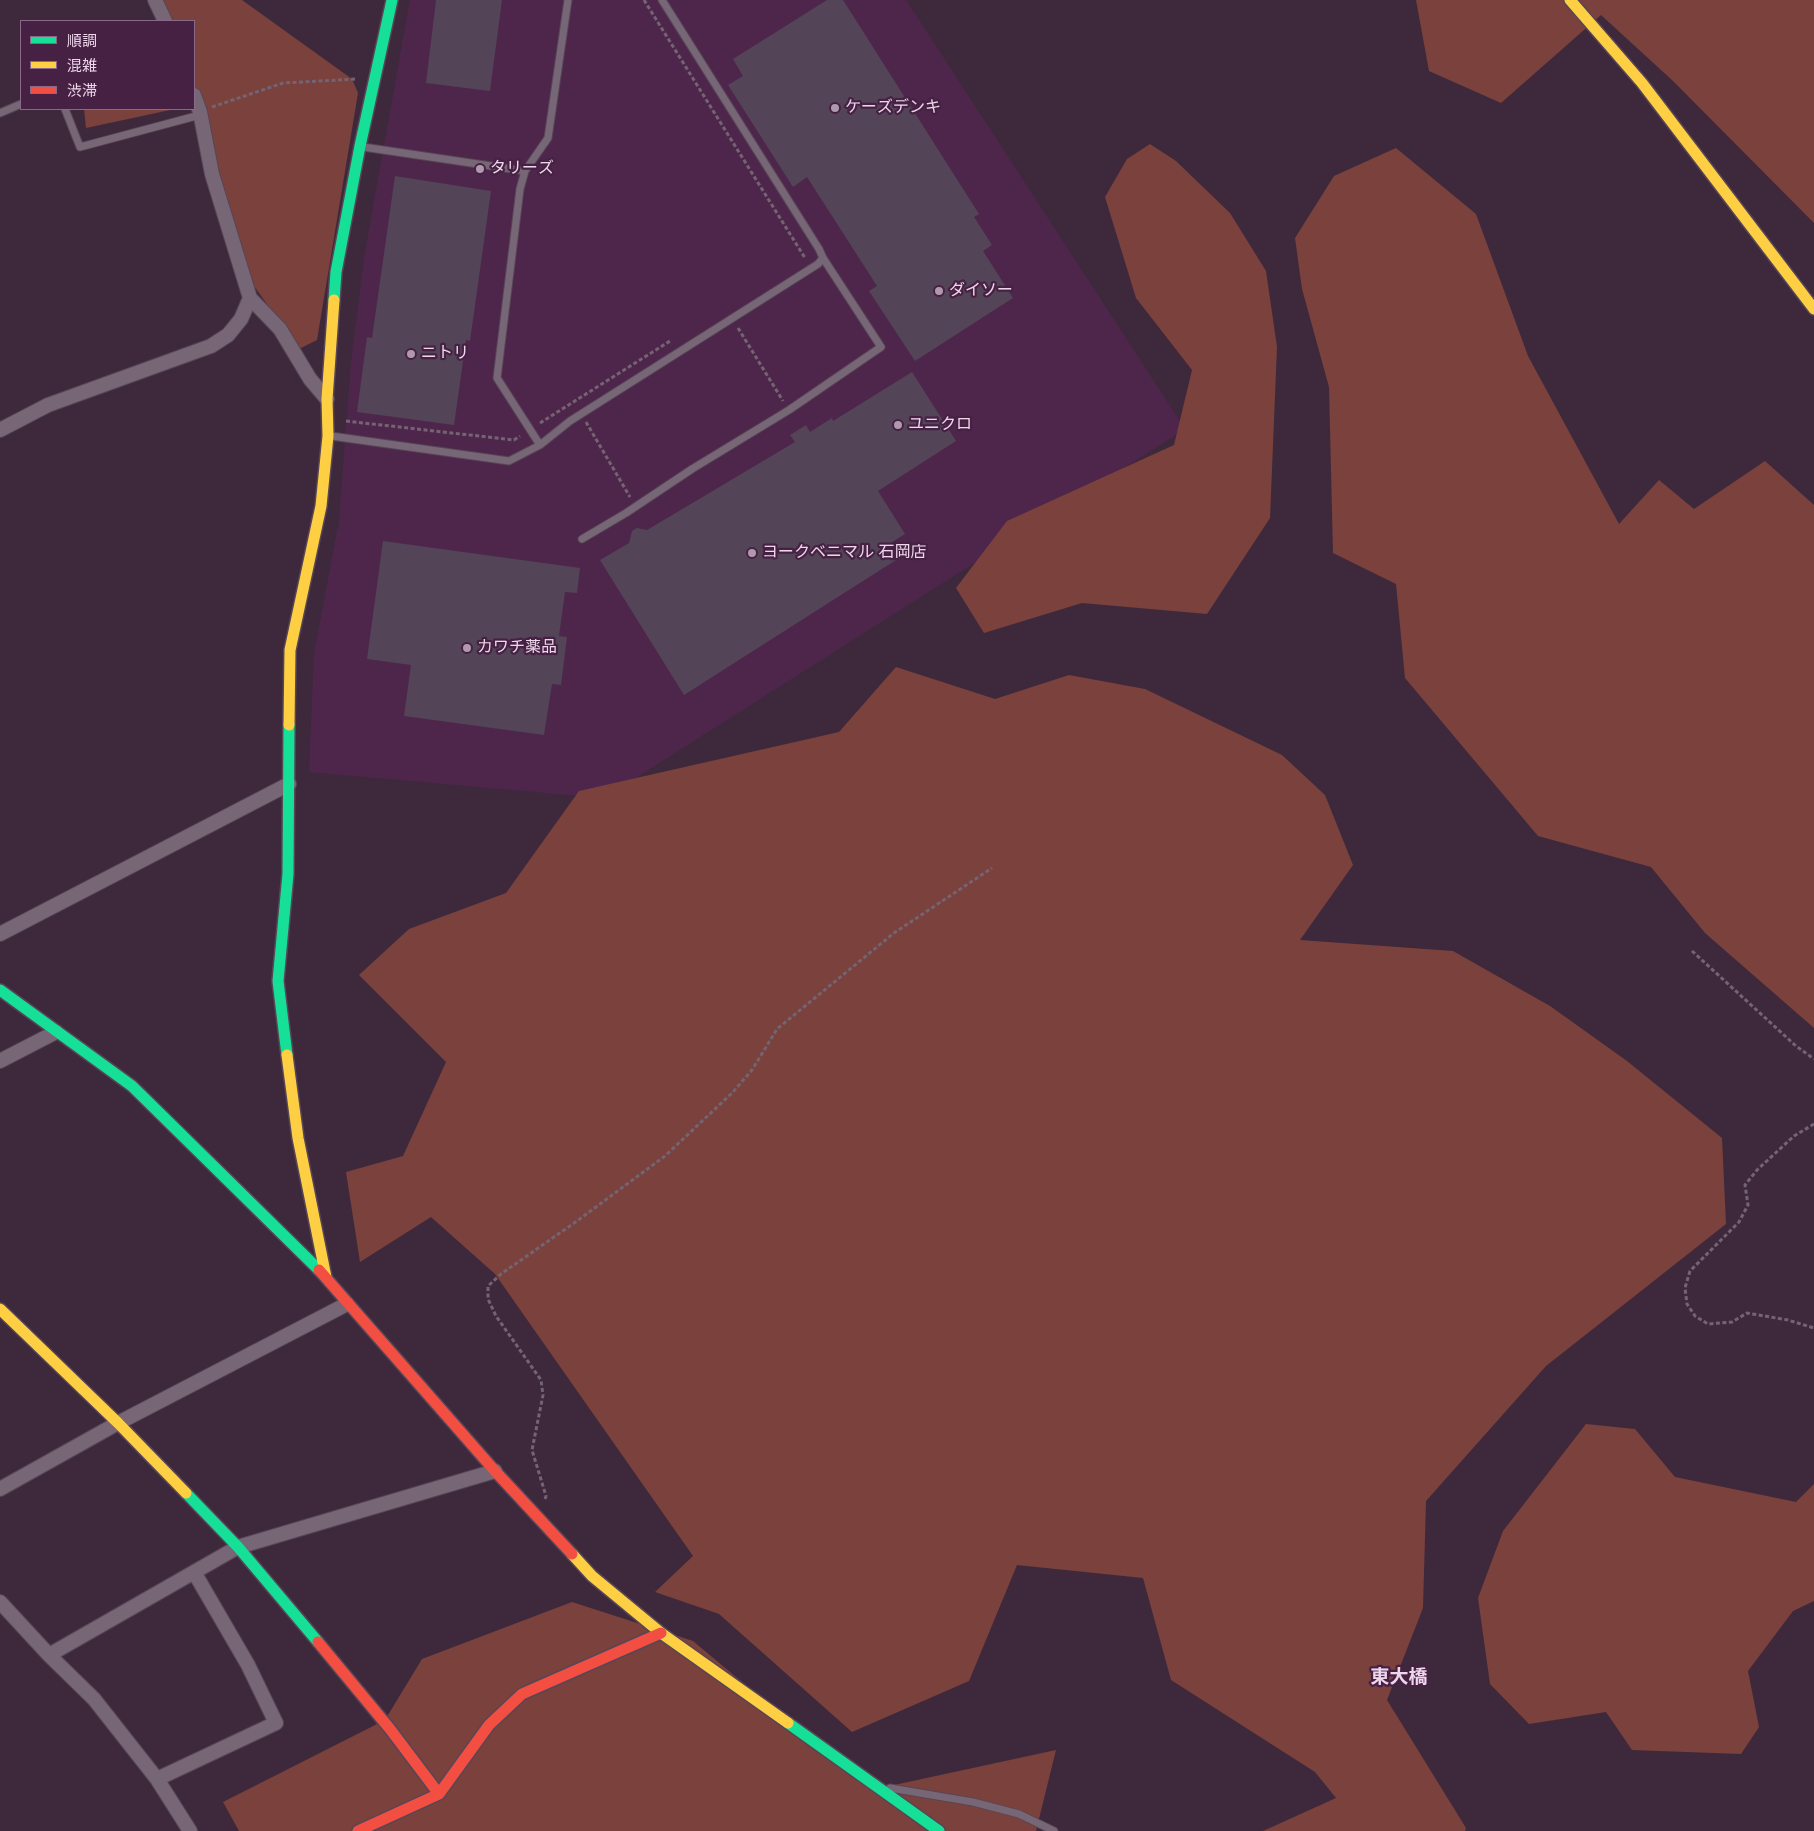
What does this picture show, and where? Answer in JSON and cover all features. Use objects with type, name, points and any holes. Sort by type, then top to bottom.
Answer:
[{"type":"street","points":[[155,0],[165,20]]},
{"type":"street","points":[[326,1278],[298,1138],[278,981],[288,874],[290,650],[321,506],[328,436],[327,399],[336,272],[374,78],[392,0]]},
{"type":"street","points":[[1570,0],[1642,83],[1814,309]]},
{"type":"street","points":[[195,98],[200,113],[212,174],[250,298],[280,329],[310,379],[327,399]]},
{"type":"street","points":[[0,430],[48,405],[211,346],[228,335],[241,319],[250,298]]},
{"type":"street","points":[[0,934],[289,784]]},
{"type":"street","points":[[0,990],[132,1086],[326,1278],[495,1472],[592,1576],[661,1633],[939,1831]]},
{"type":"street","points":[[0,1061],[56,1032]]},
{"type":"street","points":[[0,1489],[118,1423],[347,1304]]},
{"type":"street","points":[[0,1309],[118,1423],[238,1547],[390,1729],[439,1794]]},
{"type":"street","points":[[49,1655],[238,1547],[495,1472]]},
{"type":"street","points":[[157,1779],[276,1723],[248,1665],[194,1572]]},
{"type":"street","points":[[0,1602],[49,1655],[94,1699],[157,1779],[190,1831]]},
{"type":"street","points":[[358,1831],[439,1794],[489,1725],[522,1694],[661,1633]]},
{"type":"lane","points":[[540,445],[497,378],[520,190],[525,171],[548,138],[568,0]]},
{"type":"lane","points":[[582,539],[789,410],[881,347],[823,258],[662,0]]},
{"type":"lane","points":[[0,113],[20,104]]},
{"type":"lane","points":[[65,110],[80,147],[200,113]]},
{"type":"lane","points":[[360,146],[525,171]]},
{"type":"lane","points":[[328,436],[509,461],[540,445],[582,414],[818,264],[823,258]]},
{"type":"lane","points":[[875,1786],[973,1802],[1019,1814],[1054,1831]]},
{"type":"path","points":[[644,0],[806,258]]},
{"type":"path","points":[[200,113],[283,83],[374,78]]},
{"type":"path","points":[[798,263],[819,250]]},
{"type":"path","points":[[733,318],[789,410]]},
{"type":"path","points":[[328,419],[514,440],[674,338]]},
{"type":"path","points":[[573,401],[636,506]]},
{"type":"path","points":[[540,1519],[546,1496],[532,1450],[543,1395],[541,1380],[496,1316],[488,1299],[488,1286],[501,1274],[665,1156],[732,1093],[752,1070],[777,1029],[894,933],[992,868]]},
{"type":"path","points":[[1692,951],[1796,1046],[1814,1059]]},
{"type":"path","points":[[1814,1124],[1794,1136],[1757,1170],[1745,1185],[1748,1205],[1739,1222],[1690,1271],[1685,1288],[1687,1304],[1695,1316],[1708,1324],[1732,1322],[1747,1313],[1788,1320],[1814,1328]]},
{"type":"shaded area","points":[[162,0],[242,0],[352,79],[358,93],[317,340],[299,349],[244,272],[195,108],[195,20],[171,20]]},
{"type":"shaded area","points":[[410,0],[906,0],[1185,429],[604,798],[309,772],[314,655],[339,520],[351,363],[365,252]]},
{"type":"shaded area","points":[[1416,0],[1814,0],[1814,223],[1673,81],[1601,15],[1501,103],[1429,71]]},
{"type":"shaded area","points":[[84,110],[170,110],[86,128]]},
{"type":"shaded area","points":[[1150,144],[1176,161],[1230,213],[1266,271],[1277,347],[1270,518],[1207,614],[1082,603],[984,633],[956,588],[1007,521],[1174,445],[1192,370],[1136,298],[1105,197],[1127,159]]},
{"type":"shaded area","points":[[1396,148],[1476,214],[1528,356],[1619,524],[1659,480],[1694,509],[1765,461],[1814,505],[1814,1028],[1705,933],[1651,867],[1538,836],[1405,678],[1396,584],[1333,553],[1329,387],[1302,289],[1295,238],[1334,176]]},
{"type":"shaded area","points":[[896,667],[995,699],[1069,675],[1145,689],[1282,755],[1325,795],[1353,865],[1300,940],[1453,951],[1550,1006],[1627,1061],[1722,1138],[1726,1224],[1546,1366],[1426,1501],[1423,1608],[1387,1700],[1466,1828],[1465,1831],[1263,1831],[1336,1798],[1315,1772],[1171,1680],[1143,1578],[1017,1565],[969,1681],[852,1732],[719,1614],[655,1592],[693,1556],[495,1274],[431,1217],[360,1262],[346,1172],[403,1156],[446,1062],[359,975],[409,929],[506,893],[579,791],[839,732]]},
{"type":"shaded area","points":[[1586,1424],[1635,1429],[1675,1477],[1796,1502],[1814,1484],[1814,1601],[1793,1611],[1748,1671],[1759,1727],[1741,1754],[1632,1750],[1606,1712],[1529,1724],[1490,1684],[1478,1598],[1503,1531]]},
{"type":"shaded area","points":[[572,1602],[693,1641],[871,1790],[1056,1750],[1036,1831],[239,1831],[223,1802],[385,1720],[422,1659]]},
{"type":"building","points":[[436,0],[502,0],[490,91],[426,83]]},
{"type":"building","points":[[827,0],[843,0],[979,214],[974,217],[992,245],[983,251],[1013,298],[915,361],[869,291],[877,286],[807,177],[793,187],[728,85],[743,76],[733,59]]},
{"type":"building","points":[[395,176],[491,191],[470,341],[466,340],[454,425],[357,412],[367,337],[372,338]]},
{"type":"building","name":"ヨークベニマル 石岡店","points":[[912,372],[956,441],[878,491],[905,534],[886,546],[896,560],[684,695],[600,560],[629,543],[632,531],[637,528],[647,530],[795,442],[790,435],[806,425],[810,432],[832,418],[833,421]]},
{"type":"building","name":"カワチ薬品","points":[[383,541],[580,568],[577,593],[565,592],[559,636],[567,637],[561,685],[552,684],[544,735],[404,716],[411,665],[367,659]]},
{"type":"traffic: fast","points":[[334,300],[336,272],[360,146],[392,0]]},
{"type":"traffic: fast","points":[[287,1055],[278,981],[288,874],[289,725]]},
{"type":"traffic: fast","points":[[0,990],[132,1086],[319,1270]]},
{"type":"traffic: fast","points":[[186,1493],[238,1547],[318,1642]]},
{"type":"traffic: fast","points":[[788,1723],[939,1831]]},
{"type":"traffic: slow","points":[[1570,0],[1642,83],[1814,309]]},
{"type":"traffic: slow","points":[[289,725],[290,650],[321,506],[328,436],[327,399],[334,300]]},
{"type":"traffic: slow","points":[[287,1055],[298,1138],[326,1277]]},
{"type":"traffic: slow","points":[[0,1309],[118,1423],[186,1493]]},
{"type":"traffic: slow","points":[[572,1554],[592,1576],[661,1633],[788,1723]]},
{"type":"traffic: jam","points":[[319,1270],[495,1471],[572,1554]]},
{"type":"traffic: jam","points":[[358,1831],[439,1794],[489,1725],[522,1694],[661,1633]]},
{"type":"traffic: jam","points":[[318,1642],[390,1729],[439,1794]]},
{"type":"place","name":"ケーズデンキ","points":[[835,108]]},
{"type":"place","name":"タリーズ","points":[[480,169]]},
{"type":"place","name":"ダイソー","points":[[939,291]]},
{"type":"place","name":"ニトリ","points":[[411,354]]},
{"type":"place","name":"ユニクロ","points":[[898,425]]},
{"type":"place","name":"ヨークベニマル 石岡店","points":[[752,553]]},
{"type":"place","name":"カワチ薬品","points":[[467,648]]},
{"type":"district","name":"東大橋","points":[[1399,1678]]}]
